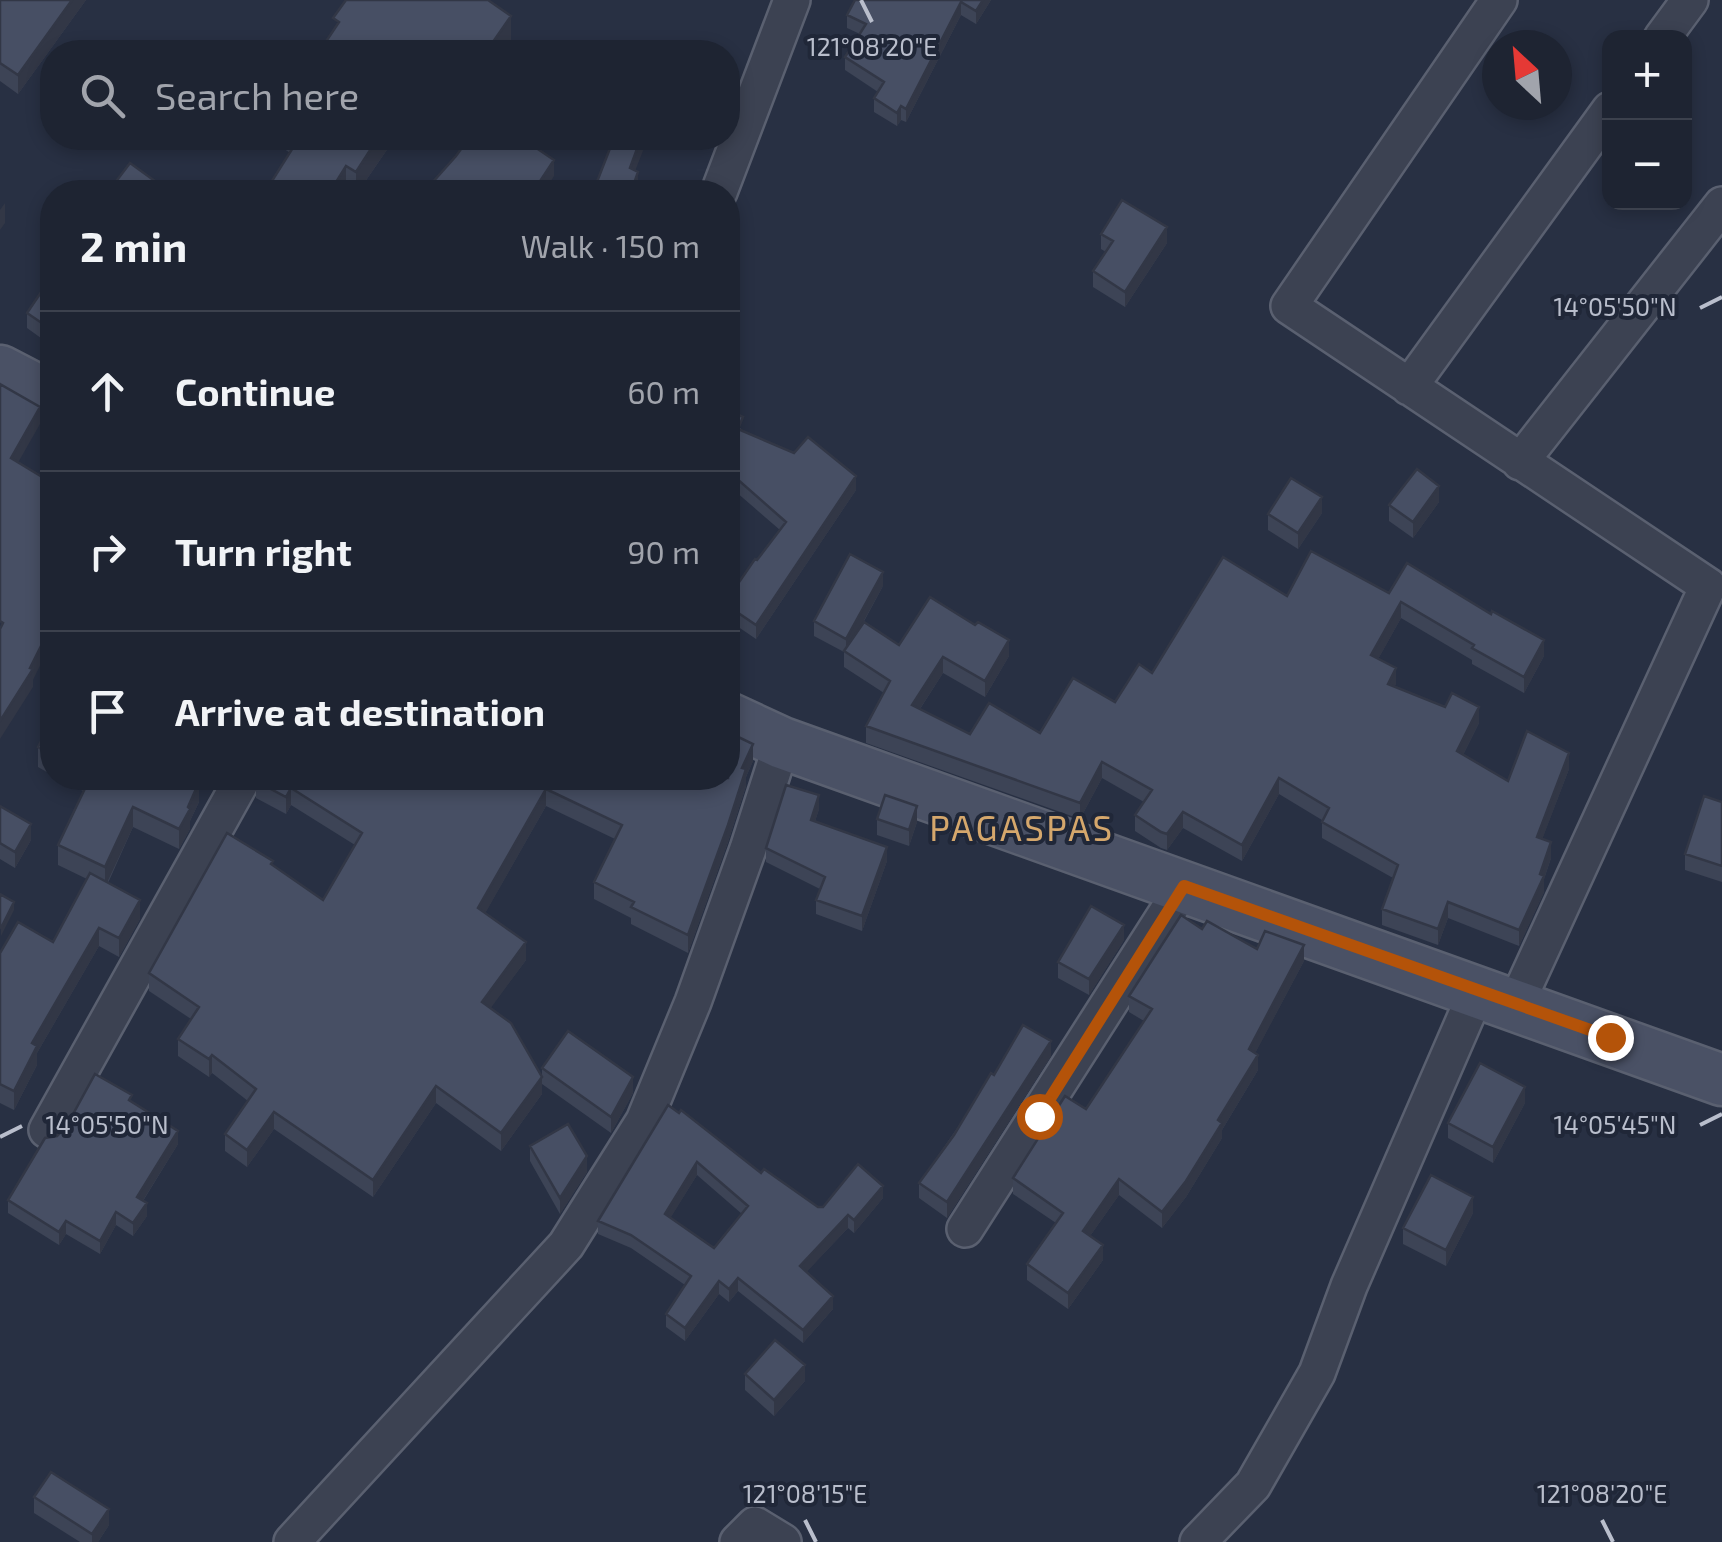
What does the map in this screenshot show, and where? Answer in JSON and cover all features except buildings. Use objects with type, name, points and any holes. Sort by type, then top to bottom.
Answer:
[{"type":"main road","points":[[0,372],[40,392]]},
{"type":"main road","points":[[740,724],[782,743],[1722,1080]]},
{"type":"street","points":[[740,135],[792,0]]},
{"type":"street","points":[[1198,1542],[1253,1485],[1318,1374],[1349,1286],[1715,576],[1520,462],[1289,306],[1500,0]]},
{"type":"street","points":[[1668,30],[1690,0]]},
{"type":"street","points":[[1409,387],[1603,120]]},
{"type":"street","points":[[723,180],[734,150]]},
{"type":"street","points":[[1520,462],[1722,205]]},
{"type":"street","points":[[292,1542],[566,1245],[634,1136],[693,1002],[782,743]]},
{"type":"street","points":[[47,1130],[236,790]]},
{"type":"street","points":[[965,1228],[1184,886]]},
{"type":"street","points":[[738,1542],[755,1524],[783,1542]]},
{"type":"district","name":"PAGASPAS","points":[[1022,829]]},
{"type":"route","points":[[1039,1116],[1184,886],[1610,1037]]}]
